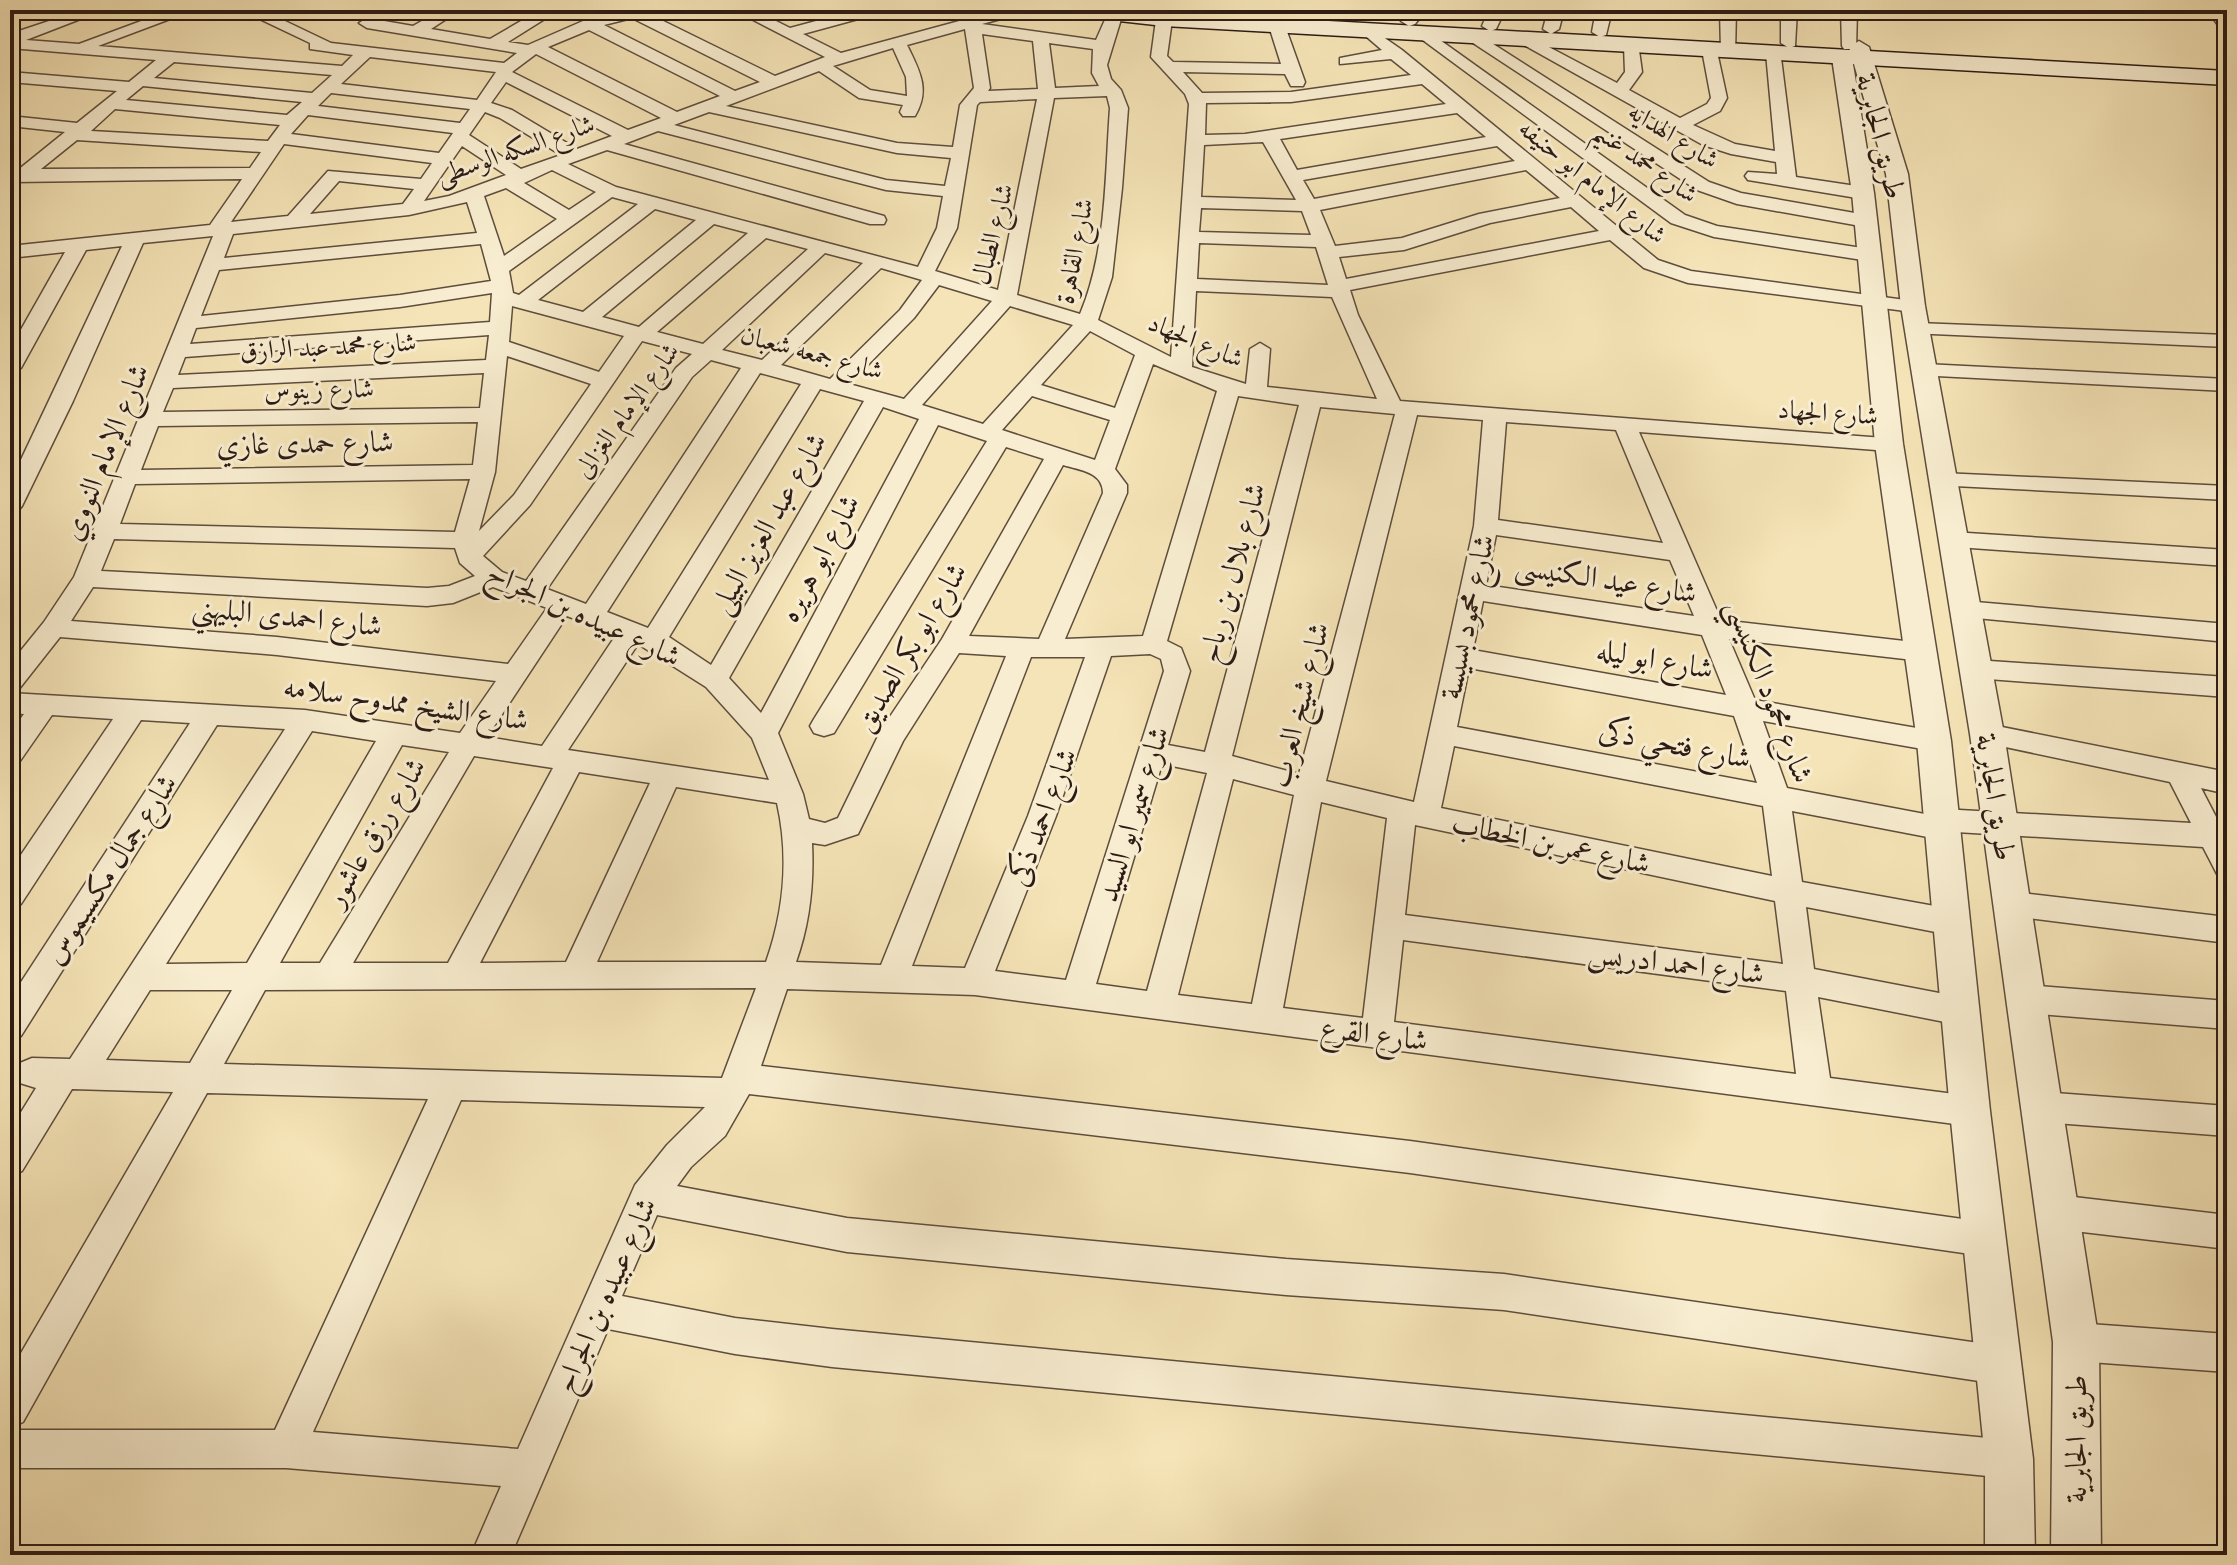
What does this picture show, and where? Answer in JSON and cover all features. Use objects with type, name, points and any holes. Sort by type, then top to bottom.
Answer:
[{"type":"main road","points":[[1217,10],[1369,32],[1418,22]]},
{"type":"main road","points":[[1098,12],[1164,20],[1277,20],[1307,13],[1488,25],[1554,20],[1600,32],[1722,47],[2227,65]]},
{"type":"main road","points":[[1488,25],[1528,41],[1632,46],[1682,42]]},
{"type":"main road","points":[[1850,51],[2227,78]]},
{"type":"street","points":[[75,48],[186,10]]},
{"type":"street","points":[[249,10],[319,45],[505,71],[628,137]]},
{"type":"street","points":[[274,65],[395,10]]},
{"type":"street","points":[[416,31],[452,10]]},
{"type":"street","points":[[470,40],[520,10]]},
{"type":"street","points":[[492,44],[551,10]]},
{"type":"street","points":[[744,10],[839,58]]},
{"type":"street","points":[[788,33],[875,10]]},
{"type":"street","name":"شارع السكه الوسطى","points":[[10,252],[409,209],[474,195],[839,58],[973,25],[1018,10]]},
{"type":"street","points":[[1600,32],[1604,10]]},
{"type":"street","points":[[1680,125],[1714,107],[1719,98],[1728,10]]},
{"type":"street","points":[[1787,181],[1782,48],[1789,10]]},
{"type":"street","points":[[1849,10],[1850,51]]},
{"type":"street","points":[[2215,10],[2227,26]]},
{"type":"street","points":[[10,41],[84,12],[109,36]]},
{"type":"street","points":[[409,209],[505,71],[532,48],[589,24],[640,12],[774,82]]},
{"type":"street","points":[[457,976],[560,759],[643,636],[824,384],[907,314],[929,276],[947,228],[969,105],[982,88],[973,25],[1103,46],[1098,12]]},
{"type":"street","points":[[1164,20],[1159,57],[1197,98],[1181,370]]},
{"type":"street","points":[[1277,20],[1290,69],[1305,96],[1330,127]]},
{"type":"street","name":"شارع محمد غنيم","points":[[1418,22],[1678,219],[1714,231],[1869,255]]},
{"type":"street","points":[[589,24],[734,97]]},
{"type":"street","name":"شارع الهدايه","points":[[1488,25],[1703,186],[1737,198],[1866,221]]},
{"type":"street","points":[[356,28],[416,31],[532,48],[677,119]]},
{"type":"street","name":"شارع الإمام ابو حنيفه","points":[[1369,32],[1651,264],[1688,277],[1763,289],[1874,300],[1915,318],[2227,341]]},
{"type":"street","name":"شارع الطبال","points":[[908,408],[1006,298],[1047,93],[1040,37]]},
{"type":"street","points":[[10,41],[346,71]]},
{"type":"street","points":[[1528,41],[1719,146],[1785,158]]},
{"type":"street","points":[[821,65],[865,94],[912,107],[918,87],[898,42]]},
{"type":"street","name":"شارع القاهرة","points":[[824,726],[993,436],[1027,388],[1087,322],[1097,300],[1111,202],[1119,108],[1113,90],[1099,71],[1103,46]]},
{"type":"street","points":[[1617,90],[1632,81],[1635,75],[1632,46]]},
{"type":"street","name":"طريق الجابرية","points":[[1850,51],[1889,444],[1934,741],[1970,1111],[2009,1459],[2010,1555]]},
{"type":"street","name":"طريق الجابرية","points":[[1850,51],[1897,174],[1915,318],[1987,734],[2076,1342],[2076,1555]]},
{"type":"street","name":"شارع الإمام النووي","points":[[10,682],[53,628],[86,578],[189,323],[222,228],[277,142],[310,104],[366,52]]},
{"type":"street","points":[[1346,61],[1396,53]]},
{"type":"street","points":[[17,176],[79,132],[171,56]]},
{"type":"street","points":[[372,93],[414,57]]},
{"type":"street","points":[[420,98],[459,63]]},
{"type":"street","points":[[1168,67],[1290,69]]},
{"type":"street","points":[[10,77],[135,84],[310,104],[463,134],[516,180],[570,219]]},
{"type":"street","points":[[1197,98],[1305,96],[1426,78]]},
{"type":"street","points":[[975,97],[1113,90]]},
{"type":"street","points":[[113,104],[310,104],[372,93],[420,98],[480,105],[506,114],[577,157]]},
{"type":"street","points":[[709,107],[897,148],[961,153]]},
{"type":"street","points":[[1196,140],[1269,136],[1460,107]]},
{"type":"street","points":[[10,121],[79,132],[277,142],[446,159]]},
{"type":"street","points":[[658,126],[886,185],[955,192]]},
{"type":"street","points":[[1269,136],[1309,206],[1365,355],[1400,408]]},
{"type":"street","points":[[1293,176],[1500,140]]},
{"type":"street","points":[[609,145],[877,220]]},
{"type":"street","points":[[1192,202],[1309,206],[1529,164]]},
{"type":"street","name":"شارع الجهاد","points":[[555,165],[609,191],[877,261],[1087,322],[1181,370],[1229,388],[1400,408],[1889,444]]},
{"type":"street","points":[[17,176],[258,173]]},
{"type":"street","points":[[294,221],[334,175],[426,185]]},
{"type":"street","points":[[1754,176],[1863,193]]},
{"type":"street","points":[[507,288],[570,219],[609,191]]},
{"type":"street","name":"شارع عبيده بن الجراح","points":[[474,195],[507,288],[496,346],[484,472],[467,548],[493,578],[643,636],[715,680],[764,733],[789,794],[797,828],[799,881],[789,940],[736,1085],[713,1125],[679,1156],[647,1197],[491,1555]]},
{"type":"street","points":[[1189,237],[1326,247],[1414,242],[1486,218],[1574,201]]},
{"type":"street","points":[[189,323],[507,288],[652,202]]},
{"type":"street","points":[[587,319],[711,217]]},
{"type":"street","points":[[106,531],[467,548],[522,500],[640,334],[762,231]]},
{"type":"street","points":[[1186,285],[1340,288],[1613,234]]},
{"type":"street","points":[[211,265],[488,238]]},
{"type":"street","points":[[10,506],[62,401],[135,239]]},
{"type":"street","points":[[10,368],[78,246]]},
{"type":"street","name":"شارع الإمام الغزالى","points":[[531,593],[666,396],[704,351],[822,246]]},
{"type":"street","points":[[591,617],[760,366],[877,261]]},
{"type":"street","name":"شارع جمعه شعبان","points":[[507,288],[587,319],[877,398],[1103,470]]},
{"type":"street","points":[[177,351],[496,346],[605,381]]},
{"type":"street","name":"شارع محمد عبد الرازق","points":[[165,382],[496,346]]},
{"type":"street","points":[[1256,392],[1260,349]]},
{"type":"street","points":[[892,977],[1035,649],[1115,493],[1115,485],[1103,470],[1147,351]]},
{"type":"street","points":[[1925,370],[2227,385]]},
{"type":"street","points":[[1027,388],[1122,417]]},
{"type":"street","points":[[952,644],[1035,649],[1153,645],[1229,388]]},
{"type":"street","name":"شارع عبد العزيز البيلى","points":[[715,680],[877,398]]},
{"type":"street","name":"شارع بلال بن رباح","points":[[1159,1006],[1311,400]]},
{"type":"street","name":"شارع شيخ العرب","points":[[1265,1020],[1310,787],[1400,408]]},
{"type":"street","name":"شارع زينوس","points":[[151,419],[489,415]]},
{"type":"street","name":"شارع محمود بسيسة","points":[[1377,1034],[1390,926],[1414,814],[1442,734],[1486,526],[1495,415]]},
{"type":"street","name":"شارع ابو هريره","points":[[764,733],[932,416]]},
{"type":"street","name":"شارع محمود الكنيسي","points":[[1625,425],[1745,707],[1776,797],[1815,1091]]},
{"type":"street","name":"شارع ابو بكر الصديق","points":[[797,828],[825,834],[848,826],[891,737],[952,644],[1057,456]]},
{"type":"street","name":"شارع حمدى غازي","points":[[128,477],[484,472]]},
{"type":"street","points":[[1942,480],[2227,493]]},
{"type":"street","points":[[1486,526],[1680,553]]},
{"type":"street","points":[[1952,540],[2227,558]]},
{"type":"street","points":[[86,578],[427,597],[453,594],[493,578]]},
{"type":"street","name":"شارع عيد الكنيسى","points":[[1472,591],[1712,628],[1922,652]]},
{"type":"street","name":"شارع رزق عاشور","points":[[329,976],[467,745],[562,605]]},
{"type":"street","points":[[1964,610],[2227,633]]},
{"type":"street","name":"شارع احمدى البليهني","points":[[53,628],[277,646],[515,674]]},
{"type":"street","name":"شارع سمير ابو السيد","points":[[1077,995],[1177,671],[1172,654],[1153,645]]},
{"type":"street","name":"شارع احمد ذكى","points":[[975,982],[1030,854],[1071,744],[1101,648]]},
{"type":"street","name":"شارع ابو ليله","points":[[1459,657],[1934,741]]},
{"type":"street","points":[[1975,669],[2227,687]]},
{"type":"street","name":"شارع الشيخ ممدوح سلامه","points":[[10,703],[305,720],[789,794]]},
{"type":"street","points":[[10,754],[45,705]]},
{"type":"street","points":[[10,895],[134,709]]},
{"type":"street","name":"شارع جمال مكسيموس","points":[[10,1026],[211,713]]},
{"type":"street","points":[[10,1160],[58,1073],[141,977],[305,720]]},
{"type":"street","points":[[10,1409],[394,734]]},
{"type":"street","name":"شارع فتحي ذكى","points":[[1442,734],[1776,797],[1942,824],[2000,824],[2212,836]]},
{"type":"street","points":[[1987,734],[2227,783]]},
{"type":"street","name":"شارع عمر بن الخطاب","points":[[1152,752],[1220,764],[1414,814],[1788,892],[1951,922]]},
{"type":"street","points":[[2179,773],[2227,866]]},
{"type":"street","points":[[575,976],[668,775]]},
{"type":"street","points":[[2012,904],[2227,930]]},
{"type":"street","name":"شارع احمد ادريس","points":[[1390,926],[1800,980],[1960,1011]]},
{"type":"street","name":"شارع القرع","points":[[141,977],[777,975],[975,982],[1970,1111]]},
{"type":"street","points":[[2026,999],[2227,1015]]},
{"type":"street","points":[[58,1073],[451,1085],[736,1085],[1410,1157],[1984,1239]]},
{"type":"street","points":[[286,1449],[451,1085]]},
{"type":"street","points":[[2042,1107],[2227,1121]]},
{"type":"street","points":[[647,1197],[847,1235],[1286,1277],[1504,1292],[1999,1365]]},
{"type":"street","points":[[2057,1212],[2227,1232]]},
{"type":"street","points":[[597,1309],[735,1336],[832,1348],[2009,1459]]},
{"type":"street","points":[[2076,1342],[2227,1353]]},
{"type":"street","points":[[10,1449],[286,1449],[528,1469]]}]
